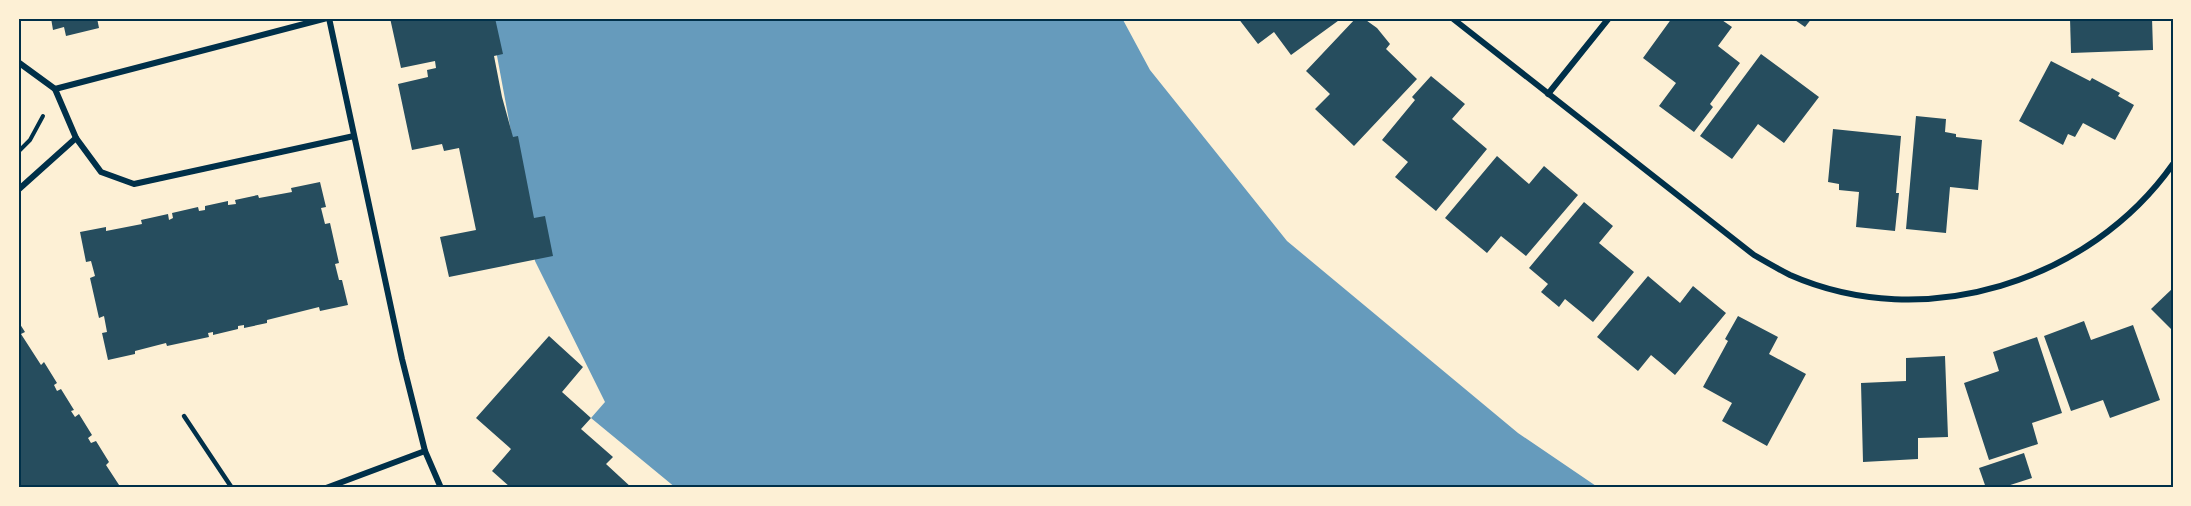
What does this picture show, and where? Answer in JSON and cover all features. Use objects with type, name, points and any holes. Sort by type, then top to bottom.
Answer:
[{"type":"street","points":[[55,89],[328,18],[402,359],[425,451],[441,488]]},
{"type":"street","points":[[1452,18],[1754,255],[1790,275],[1870,297],[1912,300],[1957,296],[1999,287],[2045,270],[2088,247],[2124,219],[2157,187],[2173,164]]},
{"type":"street","points":[[1548,94],[1609,18]]},
{"type":"street","points":[[18,62],[55,89],[76,138],[101,172],[134,184],[354,136]]},
{"type":"street","points":[[18,190],[76,138]]},
{"type":"street","points":[[326,488],[425,451]]},
{"type":"lane","points":[[184,416],[232,488]]},
{"type":"path","points":[[18,152],[30,140],[42,120],[43,113]]},
{"type":"water","points":[[490,18],[1122,18],[1150,70],[1287,241],[1518,433],[1599,488],[676,488],[591,418],[605,402],[535,261]]},
{"type":"building","points":[[51,18],[97,18],[99,28],[66,36],[64,27],[53,30]]},
{"type":"building","points":[[390,18],[495,18],[503,54],[494,56],[502,97],[513,137],[518,136],[534,218],[545,216],[553,256],[449,277],[440,237],[476,230],[459,148],[444,151],[442,144],[412,150],[398,84],[428,77],[427,70],[436,68],[435,61],[401,68]]},
{"type":"building","points":[[1238,18],[1342,18],[1291,55],[1274,32],[1258,44]]},
{"type":"building","points":[[1356,18],[1363,18],[1377,28],[1390,44],[1386,49],[1417,79],[1354,146],[1315,109],[1330,94],[1306,71]]},
{"type":"building","points":[[1672,18],[1719,18],[1732,27],[1718,46],[1740,63],[1710,104],[1713,107],[1694,132],[1659,106],[1676,83],[1643,58]]},
{"type":"building","points":[[1792,18],[1812,18],[1805,27]]},
{"type":"building","points":[[2070,18],[2152,18],[2153,50],[2071,53]]},
{"type":"building","points":[[1761,54],[1819,97],[1784,143],[1758,124],[1732,159],[1700,136]]},
{"type":"building","points":[[2051,61],[2090,81],[2092,78],[2120,93],[2118,96],[2134,105],[2115,140],[2083,123],[2075,137],[2068,134],[2063,145],[2019,121]]},
{"type":"building","points":[[1431,76],[1465,104],[1452,119],[1487,149],[1436,211],[1395,177],[1408,162],[1382,140],[1415,100],[1412,97]]},
{"type":"building","points":[[1916,116],[1946,119],[1945,132],[1956,134],[1956,137],[1982,140],[1978,190],[1950,187],[1946,233],[1906,229]]},
{"type":"building","points":[[1833,129],[1901,136],[1895,231],[1856,227],[1859,192],[1839,190],[1839,184],[1828,182]]},
{"type":"building","points":[[1497,156],[1529,184],[1544,166],[1578,195],[1526,256],[1501,236],[1487,253],[1445,218]]},
{"type":"building","points":[[320,182],[326,207],[321,208],[325,224],[330,223],[339,263],[335,264],[339,280],[342,280],[348,305],[320,311],[319,307],[267,320],[267,323],[244,328],[244,325],[238,326],[238,329],[213,335],[213,332],[208,333],[209,337],[167,346],[166,343],[135,351],[135,354],[108,360],[102,333],[107,332],[104,316],[99,318],[90,278],[95,276],[91,261],[86,262],[80,232],[106,227],[106,231],[142,224],[141,220],[168,214],[169,220],[173,218],[172,213],[198,207],[199,211],[205,210],[205,206],[228,201],[228,205],[236,204],[235,200],[292,192],[291,188]]},
{"type":"building","points":[[1584,202],[1613,226],[1599,243],[1634,272],[1593,322],[1565,299],[1559,307],[1541,292],[1548,284],[1529,268]]},
{"type":"building","points":[[1648,276],[1680,303],[1693,286],[1726,313],[1675,375],[1651,355],[1638,371],[1597,337]]},
{"type":"building","points":[[2173,288],[2173,331],[2151,309]]},
{"type":"building","points":[[1738,316],[1778,337],[1769,354],[1806,374],[1767,446],[1722,421],[1732,403],[1703,387],[1728,341],[1725,339]]},
{"type":"building","points":[[18,321],[25,332],[21,334],[41,365],[44,362],[57,383],[54,385],[57,391],[61,389],[74,410],[71,411],[75,417],[79,414],[92,435],[88,438],[91,443],[96,441],[109,462],[106,465],[121,488],[18,488]]},
{"type":"building","points":[[2084,321],[2091,340],[2133,325],[2160,400],[2110,418],[2103,400],[2071,411],[2044,336]]},
{"type":"building","points":[[549,336],[583,367],[562,392],[591,418],[581,429],[613,457],[606,464],[632,488],[511,488],[492,471],[511,449],[476,418]]},
{"type":"building","points":[[2037,337],[2062,413],[2032,423],[2038,444],[1989,460],[1964,383],[1999,371],[1993,352]]},
{"type":"building","points":[[1945,356],[1948,437],[1918,438],[1918,459],[1863,462],[1861,383],[1906,381],[1906,358]]},
{"type":"building","points":[[2024,453],[2032,478],[2001,488],[1986,488],[1979,468]]}]
